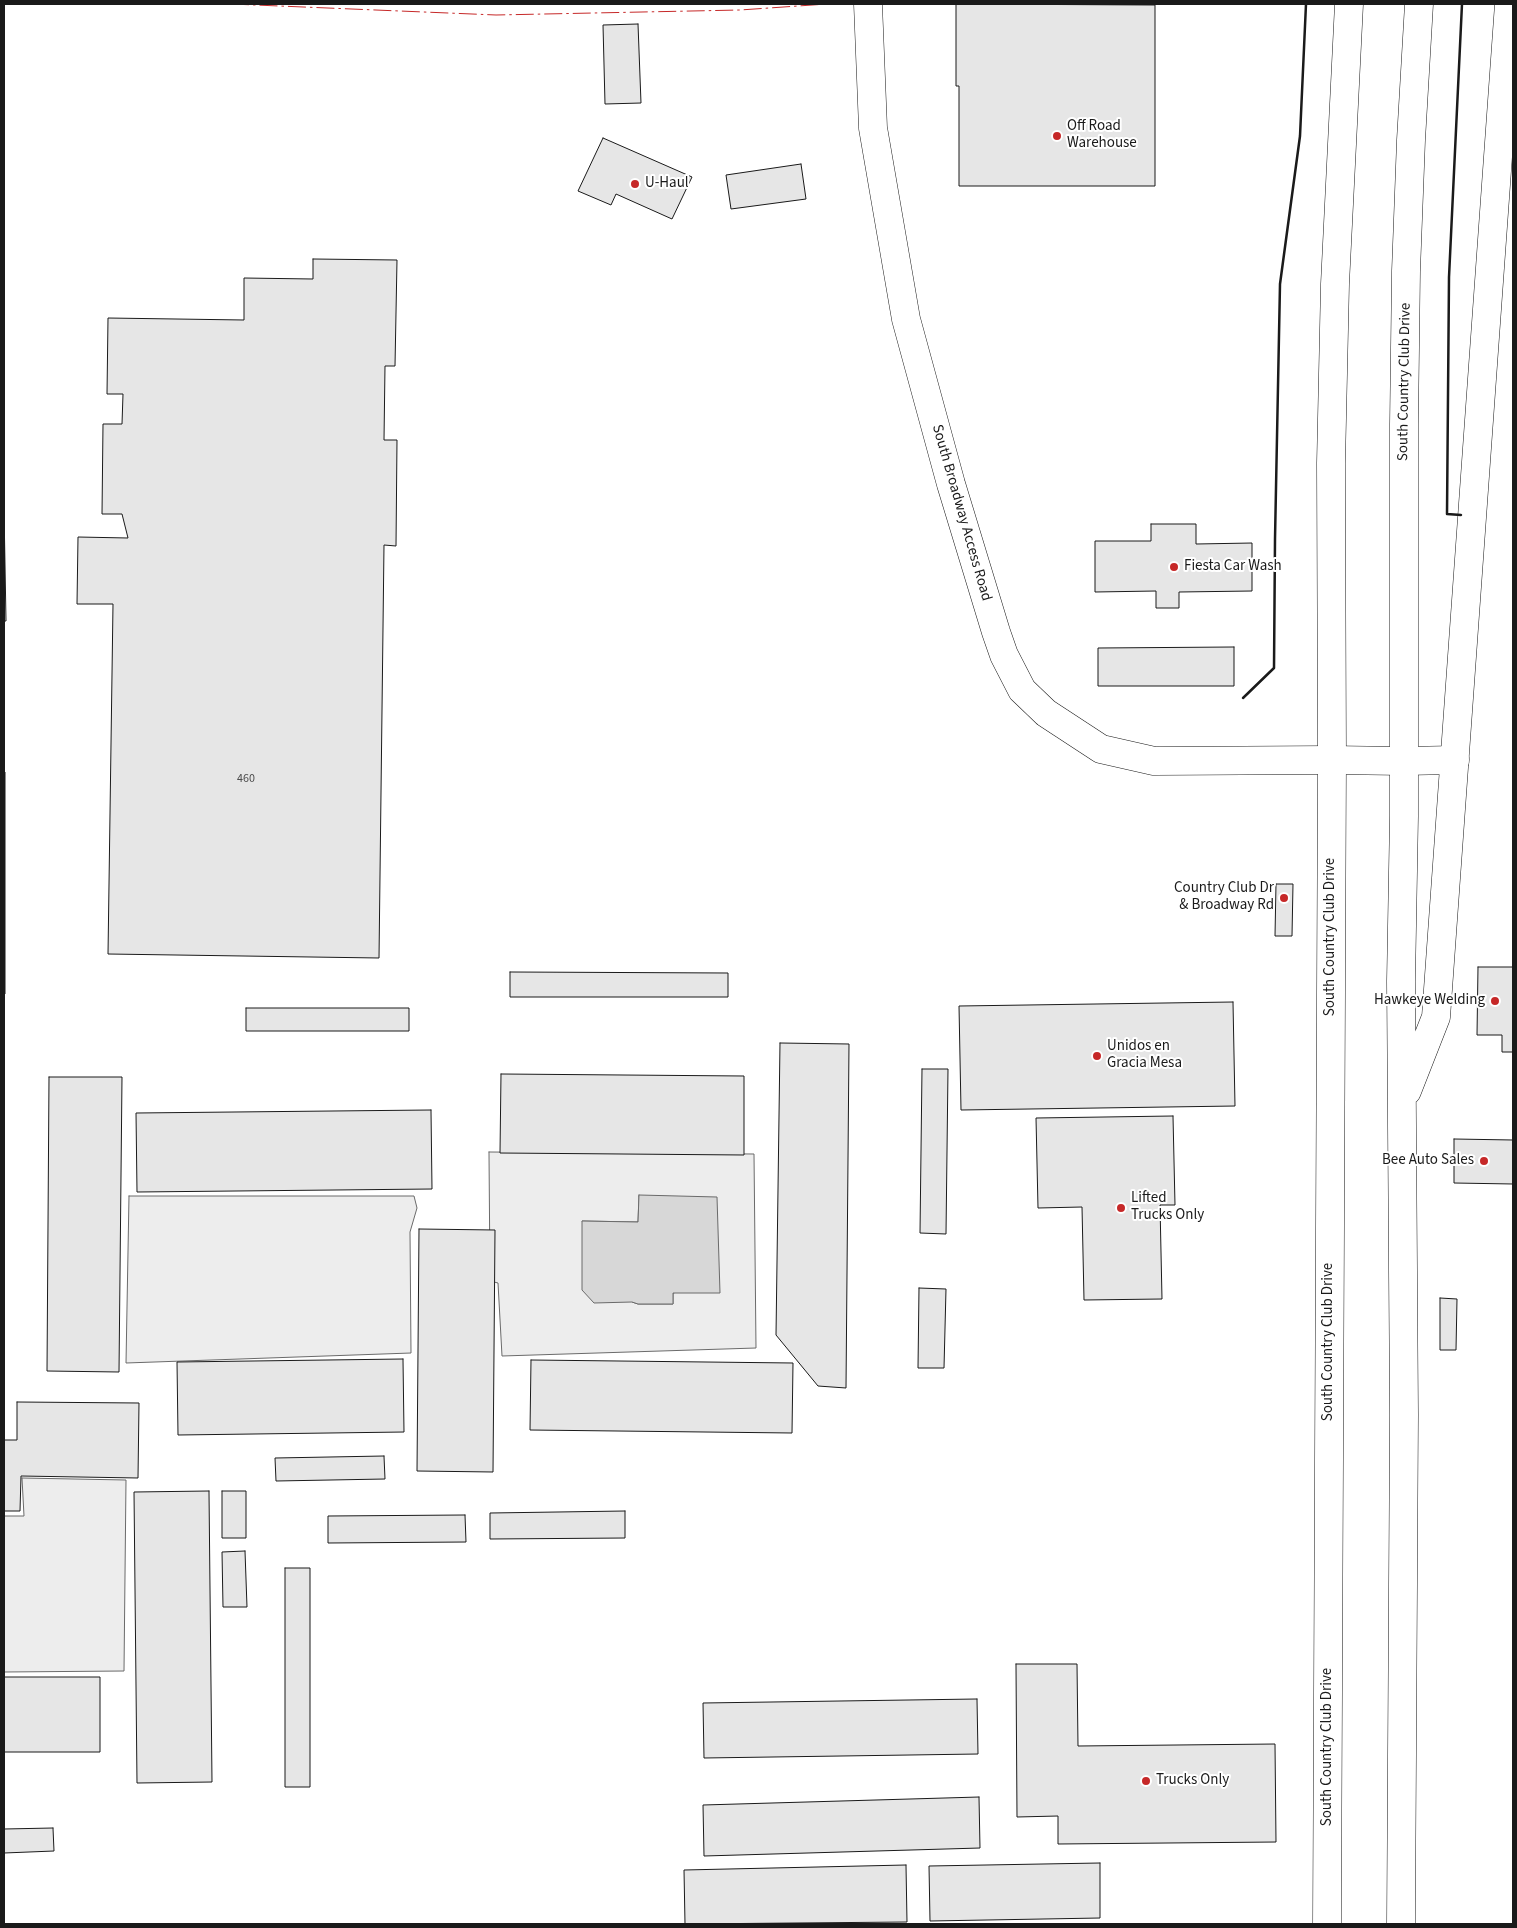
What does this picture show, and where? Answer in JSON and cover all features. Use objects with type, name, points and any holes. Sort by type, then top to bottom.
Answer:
[{"type":"main road","name":"South Broadway Access Road","points":[[868,4],[873,128],[906,319],[996,632],[1004,655],[1022,690],[1046,714],[1101,749],[1154,761],[1332,760]]},
{"type":"main road","name":"South Country Club Drive","points":[[1327,1924],[1332,760],[1331,463],[1334,294],[1349,4]]},
{"type":"main road","name":"South Country Club Drive","points":[[1401,1924],[1404,1522],[1401,980],[1406,272],[1419,4]]},
{"type":"main road","points":[[1402,1104],[1436,1017],[1509,4]]},
{"type":"main road","points":[[1332,760],[1455,760]]},
{"type":"shaded area","points":[[489,1152],[754,1154],[756,1348],[502,1356],[498,1283],[490,1281]],"holes":[[[639,1196],[678,1292],[673,1293],[673,1304],[638,1304],[632,1302],[582,1221],[638,1222]]]},
{"type":"shaded area","points":[[639,1195],[717,1197],[720,1293],[673,1293],[673,1304],[638,1304],[632,1302],[594,1303],[582,1290],[582,1221],[638,1222]]},
{"type":"shaded area","points":[[129,1196],[414,1196],[417,1208],[410,1232],[411,1353],[126,1363]]},
{"type":"shaded area","points":[[22,1478],[126,1480],[124,1671],[4,1672],[4,1516],[24,1516]]},
{"type":"building","name":"Off Road Warehouse","points":[[956,4],[1155,5],[1155,186],[959,186],[959,86],[956,86]]},
{"type":"building","points":[[638,24],[641,103],[605,104],[603,25]]},
{"type":"building","name":"U-Haul","points":[[603,138],[692,177],[672,219],[616,194],[611,205],[578,191]]},
{"type":"building","points":[[801,164],[806,199],[731,209],[726,175]]},
{"type":"building","points":[[313,259],[397,260],[395,366],[385,366],[384,440],[397,440],[396,546],[384,545],[379,958],[108,954],[113,604],[77,604],[78,537],[128,538],[122,514],[102,514],[103,424],[122,424],[123,394],[107,394],[108,318],[244,320],[244,278],[313,279]]},
{"type":"building","points":[[4,509],[6,621],[4,621]]},
{"type":"building","name":"Fiesta Car Wash","points":[[1151,524],[1196,524],[1196,544],[1252,543],[1252,591],[1179,592],[1179,608],[1156,608],[1156,591],[1095,592],[1095,541],[1151,541]]},
{"type":"building","points":[[1234,647],[1234,686],[1098,686],[1098,648]]},
{"type":"building","points":[[5,772],[5,994],[4,994]]},
{"type":"building","points":[[1276,884],[1293,884],[1292,936],[1275,936]]},
{"type":"building","name":"Hawkeye Welding","points":[[1478,967],[1513,967],[1513,1052],[1502,1052],[1502,1035],[1477,1035]]},
{"type":"building","points":[[510,972],[728,973],[728,997],[510,997]]},
{"type":"building","name":"Unidos en Gracia Mesa","points":[[1233,1002],[1235,1106],[961,1110],[959,1006]]},
{"type":"building","points":[[246,1008],[409,1008],[409,1031],[246,1031]]},
{"type":"building","points":[[780,1043],[849,1044],[846,1388],[818,1386],[776,1335]]},
{"type":"building","points":[[922,1069],[948,1069],[946,1234],[920,1233]]},
{"type":"building","points":[[501,1074],[744,1076],[744,1155],[500,1153]]},
{"type":"building","points":[[49,1077],[122,1077],[119,1372],[47,1371]]},
{"type":"building","points":[[431,1110],[432,1189],[137,1192],[136,1113]]},
{"type":"building","name":"Lifted Trucks Only","points":[[1173,1116],[1175,1205],[1160,1205],[1162,1299],[1084,1300],[1082,1207],[1038,1208],[1036,1118]]},
{"type":"building","name":"Bee Auto Sales","points":[[1454,1139],[1513,1140],[1513,1184],[1454,1183]]},
{"type":"building","points":[[419,1229],[495,1230],[493,1472],[417,1471]]},
{"type":"building","points":[[919,1288],[946,1289],[944,1368],[918,1368]]},
{"type":"building","points":[[1440,1298],[1457,1299],[1456,1350],[1440,1350]]},
{"type":"building","points":[[403,1359],[404,1432],[178,1435],[177,1362]]},
{"type":"building","points":[[531,1360],[793,1363],[792,1433],[530,1430]]},
{"type":"building","points":[[17,1402],[139,1403],[138,1478],[21,1476],[20,1511],[4,1511],[4,1440],[17,1440]]},
{"type":"building","points":[[384,1456],[385,1479],[276,1481],[275,1458]]},
{"type":"building","points":[[209,1491],[212,1782],[137,1783],[134,1492]]},
{"type":"building","points":[[222,1491],[246,1491],[246,1538],[222,1538]]},
{"type":"building","points":[[625,1511],[625,1538],[490,1539],[490,1513]]},
{"type":"building","points":[[465,1515],[466,1542],[328,1543],[328,1516]]},
{"type":"building","points":[[245,1551],[247,1607],[223,1607],[222,1552]]},
{"type":"building","points":[[285,1568],[310,1568],[310,1787],[285,1787]]},
{"type":"building","name":"Trucks Only","points":[[1016,1664],[1077,1664],[1078,1746],[1275,1744],[1276,1842],[1058,1844],[1058,1816],[1017,1817]]},
{"type":"building","points":[[4,1677],[100,1677],[100,1752],[4,1752]]},
{"type":"building","points":[[977,1699],[978,1754],[704,1758],[703,1703]]},
{"type":"building","points":[[979,1797],[980,1848],[704,1856],[703,1805]]},
{"type":"building","points":[[53,1828],[54,1851],[4,1853],[4,1829]]},
{"type":"building","points":[[1100,1863],[1100,1918],[930,1921],[929,1866]]},
{"type":"building","points":[[906,1865],[907,1922],[685,1924],[684,1870]]},
{"type":"wall","points":[[1243,698],[1274,668],[1280,284],[1300,136],[1306,4]]},
{"type":"wall","points":[[1461,515],[1447,514],[1449,277],[1462,4]]},
{"type":"power","points":[[231,4],[496,15],[740,10],[827,4]]},
{"type":"place","name":"Off Road Warehouse","points":[[1057,136]]},
{"type":"place","name":"U-Haul","points":[[635,184]]},
{"type":"place","name":"Fiesta Car Wash","points":[[1174,567]]},
{"type":"place","name":"Country Club Dr & Broadway Rd","points":[[1284,898]]},
{"type":"place","name":"Hawkeye Welding","points":[[1495,1001]]},
{"type":"place","name":"Unidos en Gracia Mesa","points":[[1097,1056]]},
{"type":"place","name":"Bee Auto Sales","points":[[1484,1161]]},
{"type":"place","name":"Lifted Trucks Only","points":[[1121,1208]]},
{"type":"place","name":"Trucks Only","points":[[1146,1781]]}]
